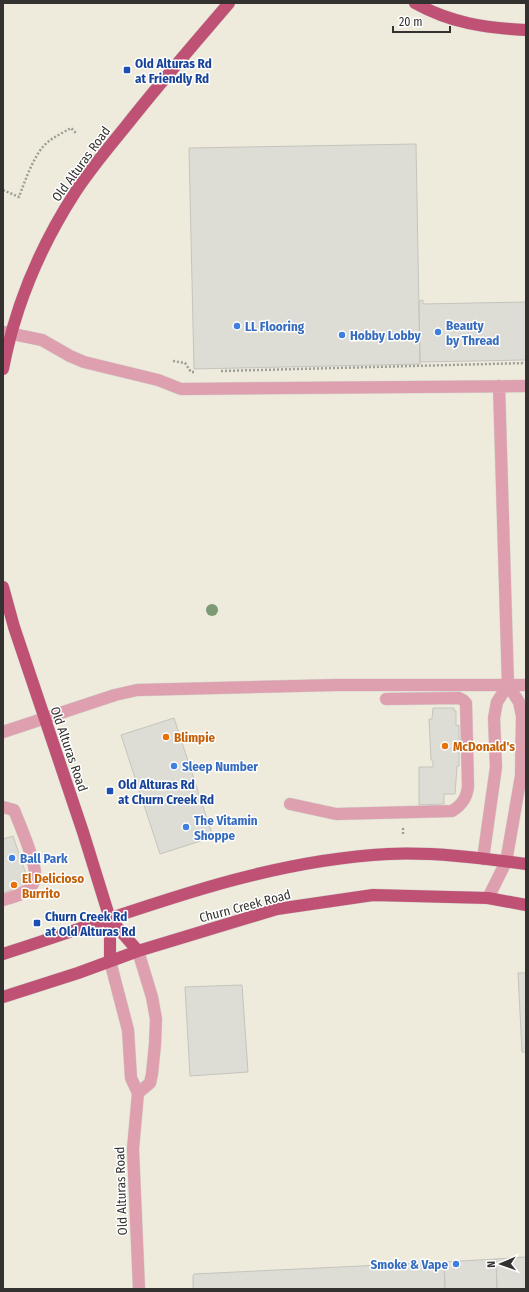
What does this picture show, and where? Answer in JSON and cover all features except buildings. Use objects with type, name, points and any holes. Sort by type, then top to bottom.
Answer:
[{"type":"main road","name":"Old Alturas Road","points":[[3,369],[7,333],[33,272],[56,224],[96,162],[229,3]]},
{"type":"main road","points":[[415,3],[432,12],[470,24],[526,30]]},
{"type":"main road","name":"Old Alturas Road","points":[[3,587],[7,619],[44,719],[83,832],[110,919],[110,961]]},
{"type":"main road","name":"Churn Creek Road","points":[[3,954],[136,909],[214,885],[290,866],[344,858],[388,854],[430,855],[526,864]]},
{"type":"main road","name":"Churn Creek Road","points":[[3,997],[138,951],[277,910],[373,895],[488,898],[526,905]]},
{"type":"main road","name":"Old Alturas Road","points":[[110,919],[138,951]]},
{"type":"street","points":[[7,333],[42,340],[84,362],[158,380],[181,389],[526,386]]},
{"type":"street","points":[[488,898],[506,862],[521,776],[522,716],[519,702],[508,685],[499,386]]},
{"type":"street","points":[[3,732],[115,694],[137,690],[337,685],[526,685]]},
{"type":"street","points":[[483,859],[496,767],[494,718],[497,702],[508,685]]},
{"type":"street","points":[[290,804],[336,814],[452,811],[461,804],[466,795],[468,786],[466,703],[459,698],[386,699]]},
{"type":"street","points":[[3,807],[14,810],[32,860],[35,874],[31,886],[25,892],[3,900]]},
{"type":"street","name":"Old Alturas Road","points":[[138,951],[148,983],[156,1019],[156,1044],[150,1083],[138,1093]]},
{"type":"street","name":"Old Alturas Road","points":[[110,961],[128,1030],[131,1078],[138,1093],[134,1136],[134,1155],[139,1289]]},
{"type":"path","points":[[3,190],[19,197],[33,163],[44,146],[49,141],[71,128],[76,133]]},
{"type":"path","points":[[173,361],[185,363],[191,372],[199,372]]},
{"type":"path","points":[[214,372],[526,363]]},
{"type":"shaded area","points":[[3,3],[526,3],[526,1289],[3,1289]]},
{"type":"place","name":"Old Alturas Rd at Friendly Rd","points":[[127,70]]},
{"type":"place","name":"LL Flooring","points":[[237,326]]},
{"type":"place","name":"Beauty by Thread","points":[[438,332]]},
{"type":"place","name":"Hobby Lobby","points":[[342,335]]},
{"type":"place","name":"Blimpie","points":[[166,737]]},
{"type":"place","name":"McDonald's","points":[[445,746]]},
{"type":"place","name":"Sleep Number","points":[[174,766]]},
{"type":"place","name":"Old Alturas Rd at Churn Creek Rd","points":[[110,791]]},
{"type":"place","name":"The Vitamin Shoppe","points":[[186,827]]},
{"type":"place","name":"Ball Park","points":[[12,858]]},
{"type":"place","name":"El Delicioso Burrito","points":[[14,885]]},
{"type":"place","name":"Churn Creek Rd at Old Alturas Rd","points":[[37,923]]},
{"type":"place","name":"Smoke & Vape","points":[[456,1264]]}]
